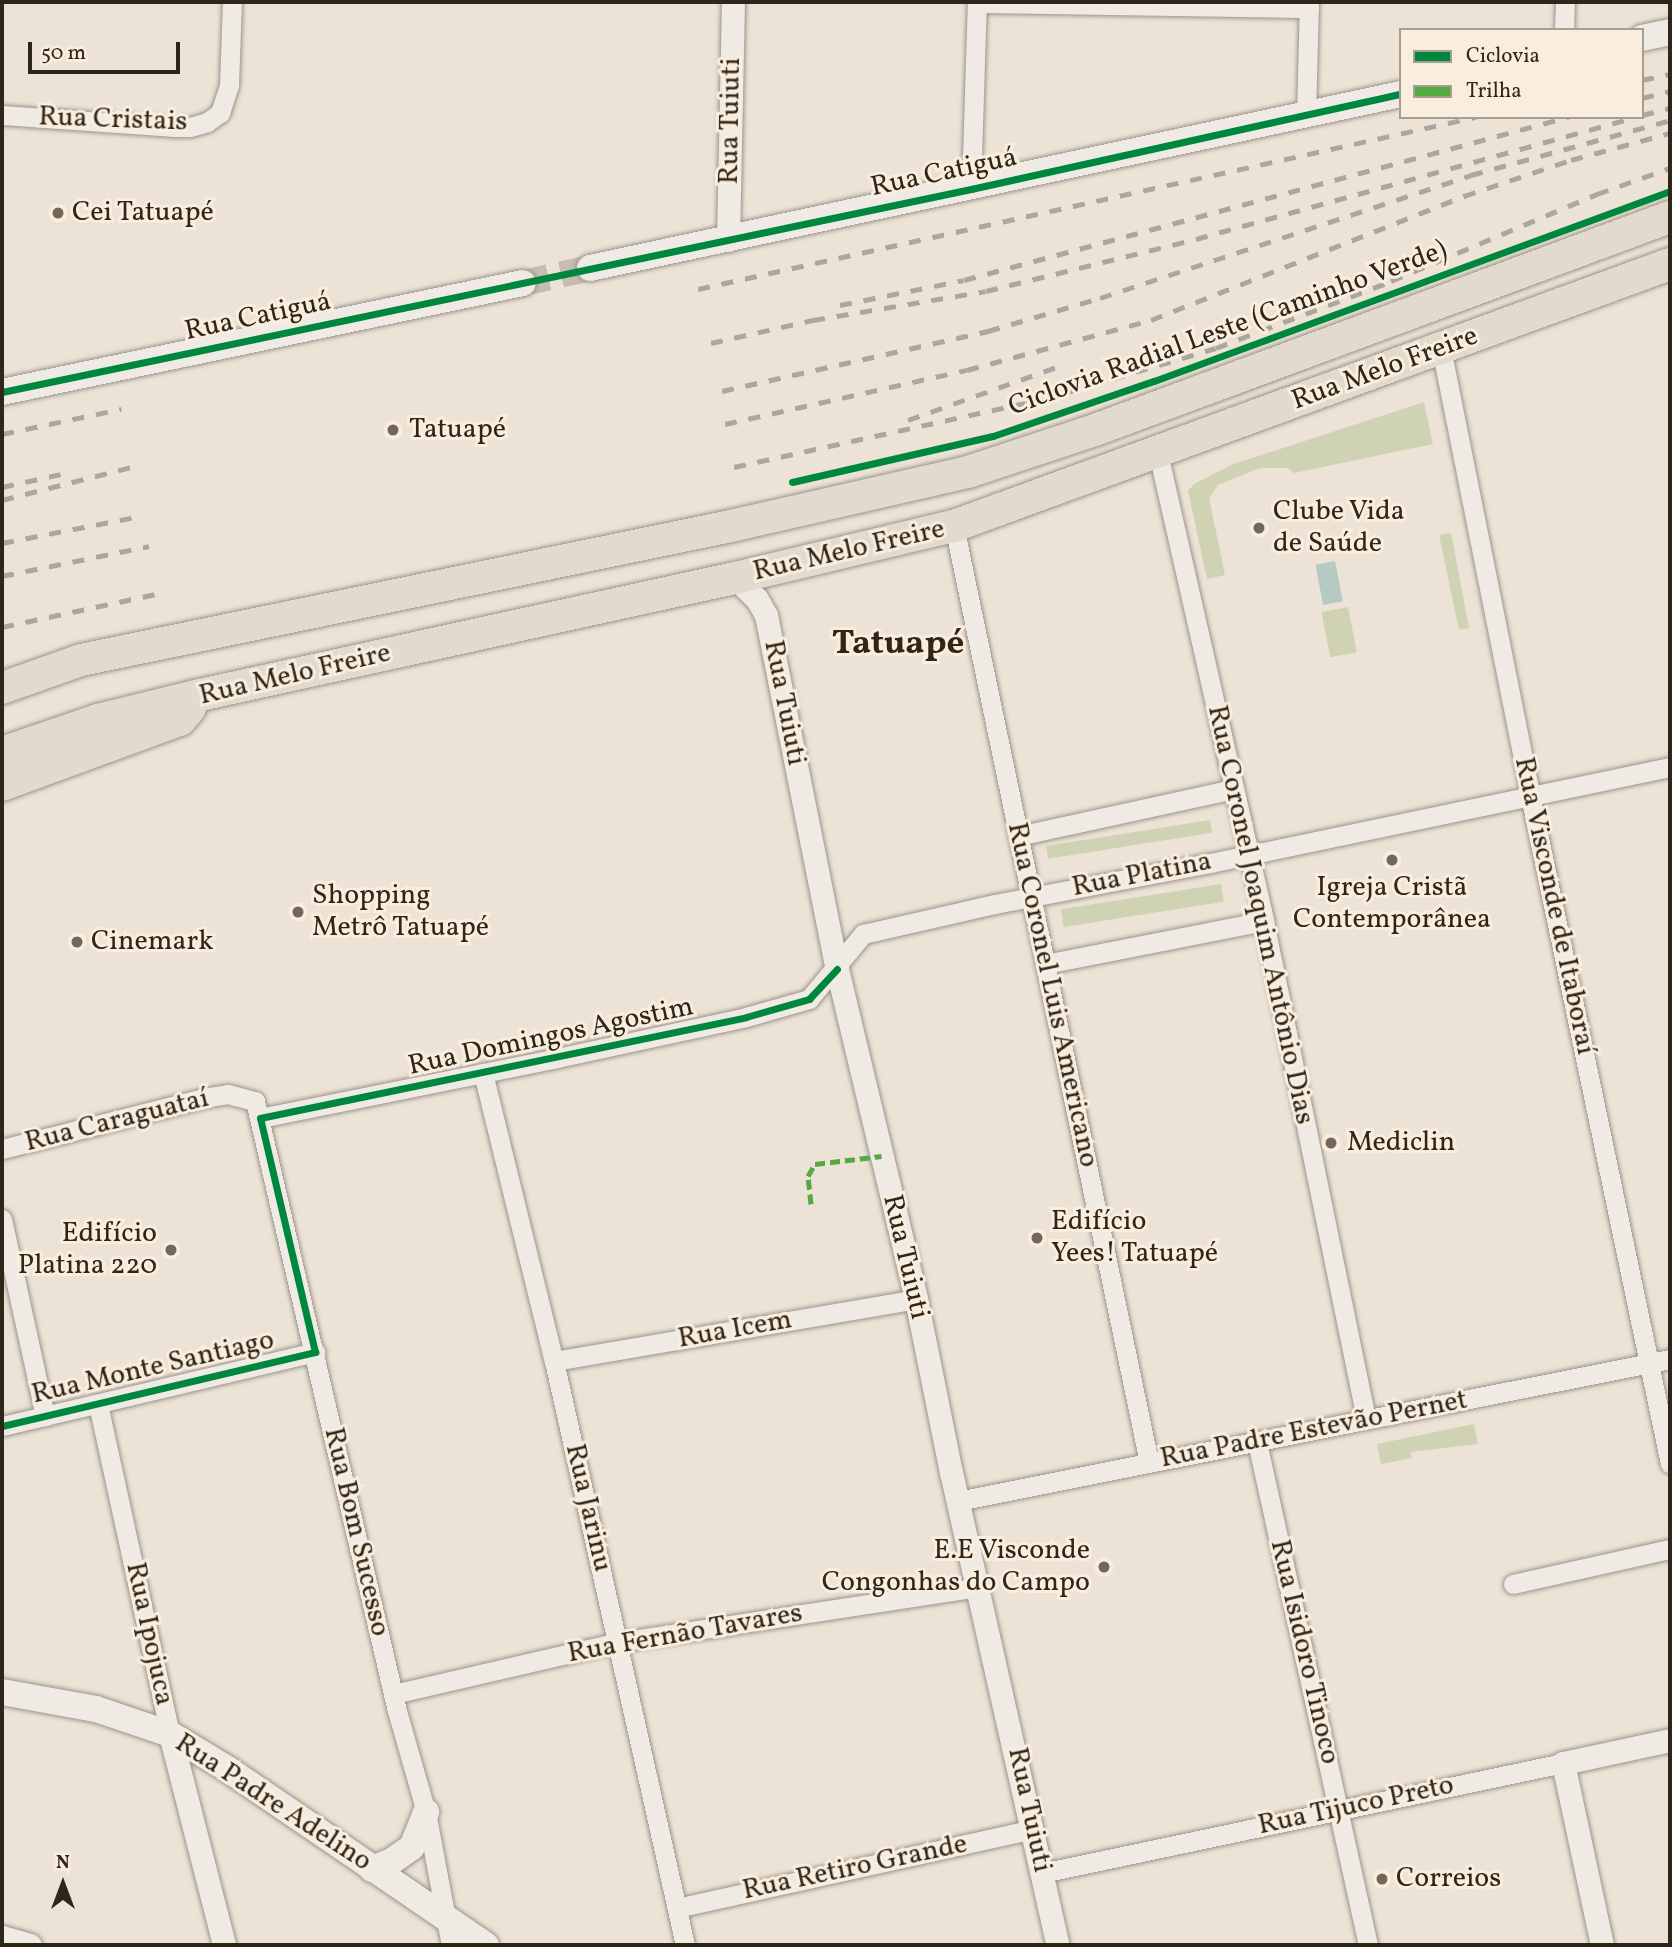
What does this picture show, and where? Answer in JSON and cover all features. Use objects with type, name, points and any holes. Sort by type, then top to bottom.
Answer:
[{"type":"highway","name":"Rua Melo Freire","points":[[2,688],[81,660],[726,527],[968,472],[1095,430],[1670,217]]},
{"type":"highway","name":"Rua Melo Freire","points":[[2,753],[98,720],[200,695],[735,578],[954,526],[1670,264]]},
{"type":"highway","points":[[2,668],[81,660]]},
{"type":"highway","points":[[2,785],[180,720],[200,695]]},
{"type":"main road","points":[[1644,38],[1670,32]]},
{"type":"main road","name":"Rua Catiguá","points":[[590,268],[971,189],[1399,94]]},
{"type":"main road","name":"Rua Catiguá","points":[[2,392],[523,282]]},
{"type":"main road","name":"Rua Padre Adelino","points":[[2,1692],[96,1709],[170,1734],[229,1770],[486,1945]]},
{"type":"main road","points":[[372,1869],[391,1861],[412,1847],[426,1812]]},
{"type":"street","name":"Rua Cristais","points":[[2,115],[190,127],[208,122],[220,113],[229,86],[232,2]]},
{"type":"street","name":"Rua Tuiuti","points":[[728,240],[733,2]]},
{"type":"street","points":[[971,189],[977,2],[1309,5],[1306,116]]},
{"type":"street","points":[[1564,28],[1565,2]]},
{"type":"street","name":"Rua Visconde de Itaboraí","points":[[1441,348],[1530,795],[1670,1464]]},
{"type":"street","name":"Rua Coronel Joaquim Antônio Dias","points":[[1158,453],[1264,921],[1366,1419]]},
{"type":"street","name":"Rua Coronel Luis Americano","points":[[954,526],[1149,1463]]},
{"type":"street","name":"Rua Tuiuti","points":[[735,578],[757,598],[766,615],[837,969],[916,1299],[958,1501],[1058,1945]]},
{"type":"street","name":"Rua Platina","points":[[837,969],[863,934],[1031,897],[1249,855],[1670,767]]},
{"type":"street","points":[[1018,836],[1234,789]]},
{"type":"street","points":[[1045,964],[1264,921]]},
{"type":"street","name":"Rua Domingos Agostim","points":[[260,1118],[746,1017],[809,999],[837,969]]},
{"type":"street","name":"Rua Jarinu","points":[[483,1073],[619,1642],[685,1945]]},
{"type":"street","name":"Rua Caraguataí","points":[[2,1149],[228,1094],[255,1101],[260,1118]]},
{"type":"street","name":"Rua Bom Sucesso","points":[[260,1118],[393,1694],[426,1812],[451,1945]]},
{"type":"street","points":[[2,1219],[45,1416]]},
{"type":"street","name":"Rua Icem","points":[[554,1362],[916,1299]]},
{"type":"street","name":"Rua Monte Santiago","points":[[2,1426],[315,1352]]},
{"type":"street","name":"Rua Padre Estevão Pernet","points":[[958,1501],[1670,1359]]},
{"type":"street","name":"Rua Ipojuca","points":[[98,1404],[170,1734],[224,1945]]},
{"type":"street","name":"Rua Isidoro Tinoco","points":[[1257,1442],[1368,1945]]},
{"type":"street","points":[[1513,1584],[1670,1549]]},
{"type":"street","name":"Rua Fernão Tavares","points":[[393,1694],[619,1642],[979,1587]]},
{"type":"street","name":"Rua Tijuco Preto","points":[[1042,1873],[1670,1740]]},
{"type":"street","points":[[1563,1763],[1602,1945]]},
{"type":"street","name":"Rua Retiro Grande","points":[[677,1908],[1033,1829]]},
{"type":"street","points":[[2,1937],[30,1945]]},
{"type":"green space","points":[[1424,402],[1433,444],[1294,473],[1288,468],[1260,468],[1218,485],[1209,498],[1225,575],[1207,579],[1188,491],[1194,484],[1231,465]]},
{"type":"green space","points":[[1451,533],[1469,628],[1459,630],[1439,535]]},
{"type":"green space","points":[[1348,607],[1357,652],[1330,657],[1321,612]]},
{"type":"green space","points":[[1210,820],[1212,833],[1048,859],[1046,846]]},
{"type":"green space","points":[[1221,884],[1224,902],[1064,927],[1061,909]]},
{"type":"green space","points":[[1474,1424],[1478,1444],[1411,1452],[1412,1458],[1381,1464],[1377,1444]]},
{"type":"shaded area","points":[[1335,561],[1343,601],[1323,605],[1315,565]]},
{"type":"tunnel","points":[[523,283],[590,268]]},
{"type":"railway","points":[[1644,80],[1670,74]]},
{"type":"railway","points":[[1644,98],[1670,91]]},
{"type":"railway","points":[[1644,114],[1670,108]]},
{"type":"railway","points":[[698,289],[1467,119]]},
{"type":"railway","points":[[840,305],[964,280],[1561,119]]},
{"type":"railway","points":[[711,343],[813,320],[986,291],[1196,239],[1628,119]]},
{"type":"railway","points":[[722,391],[988,331],[1100,298],[1471,175],[1670,120]]},
{"type":"railway","points":[[725,424],[967,370],[1151,320],[1464,196],[1571,160],[1670,133]]},
{"type":"railway","points":[[734,467],[1044,399],[1216,348],[1391,281],[1597,194],[1670,168]]},
{"type":"railway","points":[[908,420],[1065,364]]},
{"type":"railway","points":[[2,434],[121,409]]},
{"type":"railway","points":[[2,500],[131,467]]},
{"type":"railway","points":[[2,487],[61,474]]},
{"type":"railway","points":[[2,543],[141,516]]},
{"type":"railway","points":[[2,576],[149,546]]},
{"type":"railway","points":[[2,627],[165,592]]},
{"type":"marked path","points":[[811,1204],[808,1176],[815,1164],[882,1156]]},
{"type":"cycle path","points":[[2,392],[971,189],[1399,94]]},
{"type":"cycle path","name":"Ciclovia Radial Leste (Caminho Verde)","points":[[792,482],[993,436],[1154,381],[1670,191]]},
{"type":"cycle path","points":[[2,1426],[315,1352],[260,1118],[746,1017],[809,999],[837,969]]},
{"type":"place","name":"Cei Tatuapé","points":[[58,213]]},
{"type":"place","name":"Tatuapé","points":[[393,430]]},
{"type":"place","name":"Clube Vida de Saúde","points":[[1259,528]]},
{"type":"place","name":"Igreja Cristã Contemporânea","points":[[1392,860]]},
{"type":"place","name":"Shopping Metrô Tatuapé","points":[[298,912]]},
{"type":"place","name":"Cinemark","points":[[77,942]]},
{"type":"place","name":"Mediclin","points":[[1331,1143]]},
{"type":"place","name":"Edifício Yees! Tatuapé","points":[[1037,1238]]},
{"type":"place","name":"Edifício Platina 220","points":[[171,1250]]},
{"type":"place","name":"E.E Visconde Congonhas do Campo","points":[[1104,1567]]},
{"type":"place","name":"Correios","points":[[1382,1879]]},
{"type":"district","name":"Tatuapé","points":[[898,644]]}]
